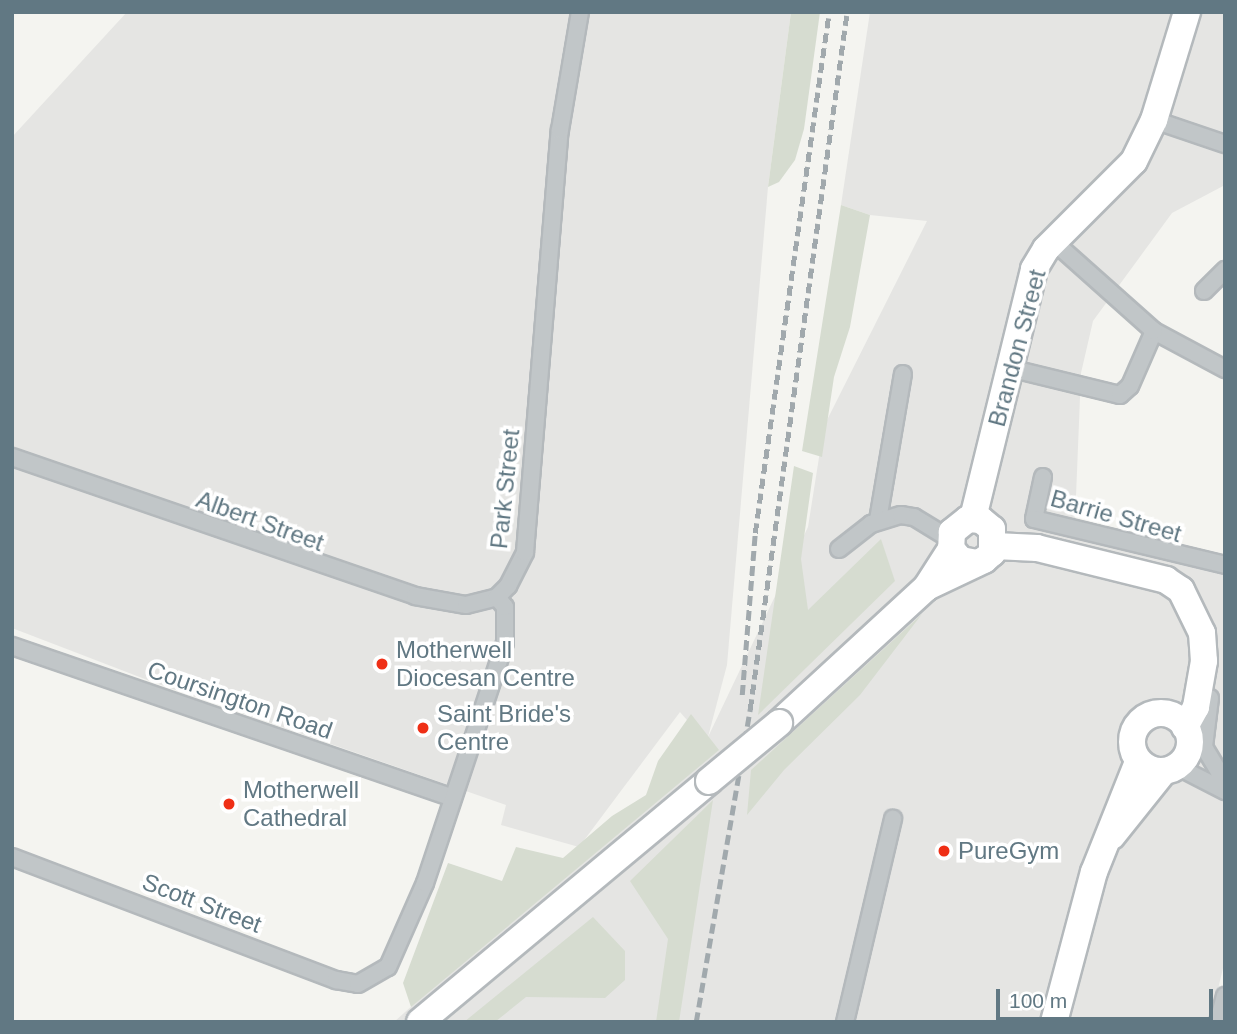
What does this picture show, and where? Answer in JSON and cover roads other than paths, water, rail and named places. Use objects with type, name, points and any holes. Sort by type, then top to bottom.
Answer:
[{"type":"main road","name":"Brandon Street","points":[[973,518],[1034,269],[1054,242],[1134,161],[1154,120],[1187,12]]},
{"type":"main road","points":[[421,1022],[779,723],[926,588],[986,555],[992,529],[973,518],[956,525],[951,544],[926,588]]},
{"type":"main road","points":[[951,544],[961,560],[1037,548],[1166,580],[1181,590],[1192,606],[1202,633],[1202,672],[1177,719]]},
{"type":"main road","points":[[1171,770],[1148,771],[1138,762],[1133,753],[1134,732],[1151,714],[1177,719]]},
{"type":"main road","points":[[1102,848],[1171,770],[1189,744],[1177,719]]},
{"type":"main road","points":[[1054,1022],[1102,848],[1138,762]]},
{"type":"street","name":"Park Street","points":[[497,597],[508,586],[525,552],[560,130],[580,12]]},
{"type":"street","points":[[1154,120],[1225,144]]},
{"type":"street","points":[[1054,242],[1154,331],[1225,369]]},
{"type":"street","points":[[1203,291],[1224,271]]},
{"type":"street","points":[[1009,368],[1120,395],[1130,386],[1154,331]]},
{"type":"street","points":[[878,520],[903,374]]},
{"type":"street","name":"Albert Street","points":[[12,457],[415,596],[466,605],[497,597]]},
{"type":"street","name":"Barrie Street","points":[[1043,477],[1034,519],[1225,565]]},
{"type":"street","points":[[839,549],[878,520],[914,517],[951,544]]},
{"type":"street","points":[[453,798],[505,643],[505,607],[497,597]]},
{"type":"street","name":"Coursington Road","points":[[12,646],[453,798]]},
{"type":"street","points":[[1202,672],[1211,694],[1204,747],[1225,782]]},
{"type":"street","points":[[1171,770],[1225,791]]},
{"type":"street","name":"Scott Street","points":[[12,857],[336,980],[358,985],[376,978],[388,967],[425,883],[453,798]]},
{"type":"street","points":[[845,1022],[893,819]]},
{"type":"street","points":[[1218,1022],[1225,996]]},
{"type":"railway","points":[[742,695],[755,533],[829,12]]},
{"type":"railway","points":[[696,1022],[750,709],[847,12]]},
{"type":"place","name":"Motherwell Diocesan Centre","points":[[382,664]]},
{"type":"place","name":"Saint Bride's Centre","points":[[423,728]]},
{"type":"place","name":"Motherwell Cathedral","points":[[229,804]]},
{"type":"place","name":"PureGym","points":[[944,851]]}]
